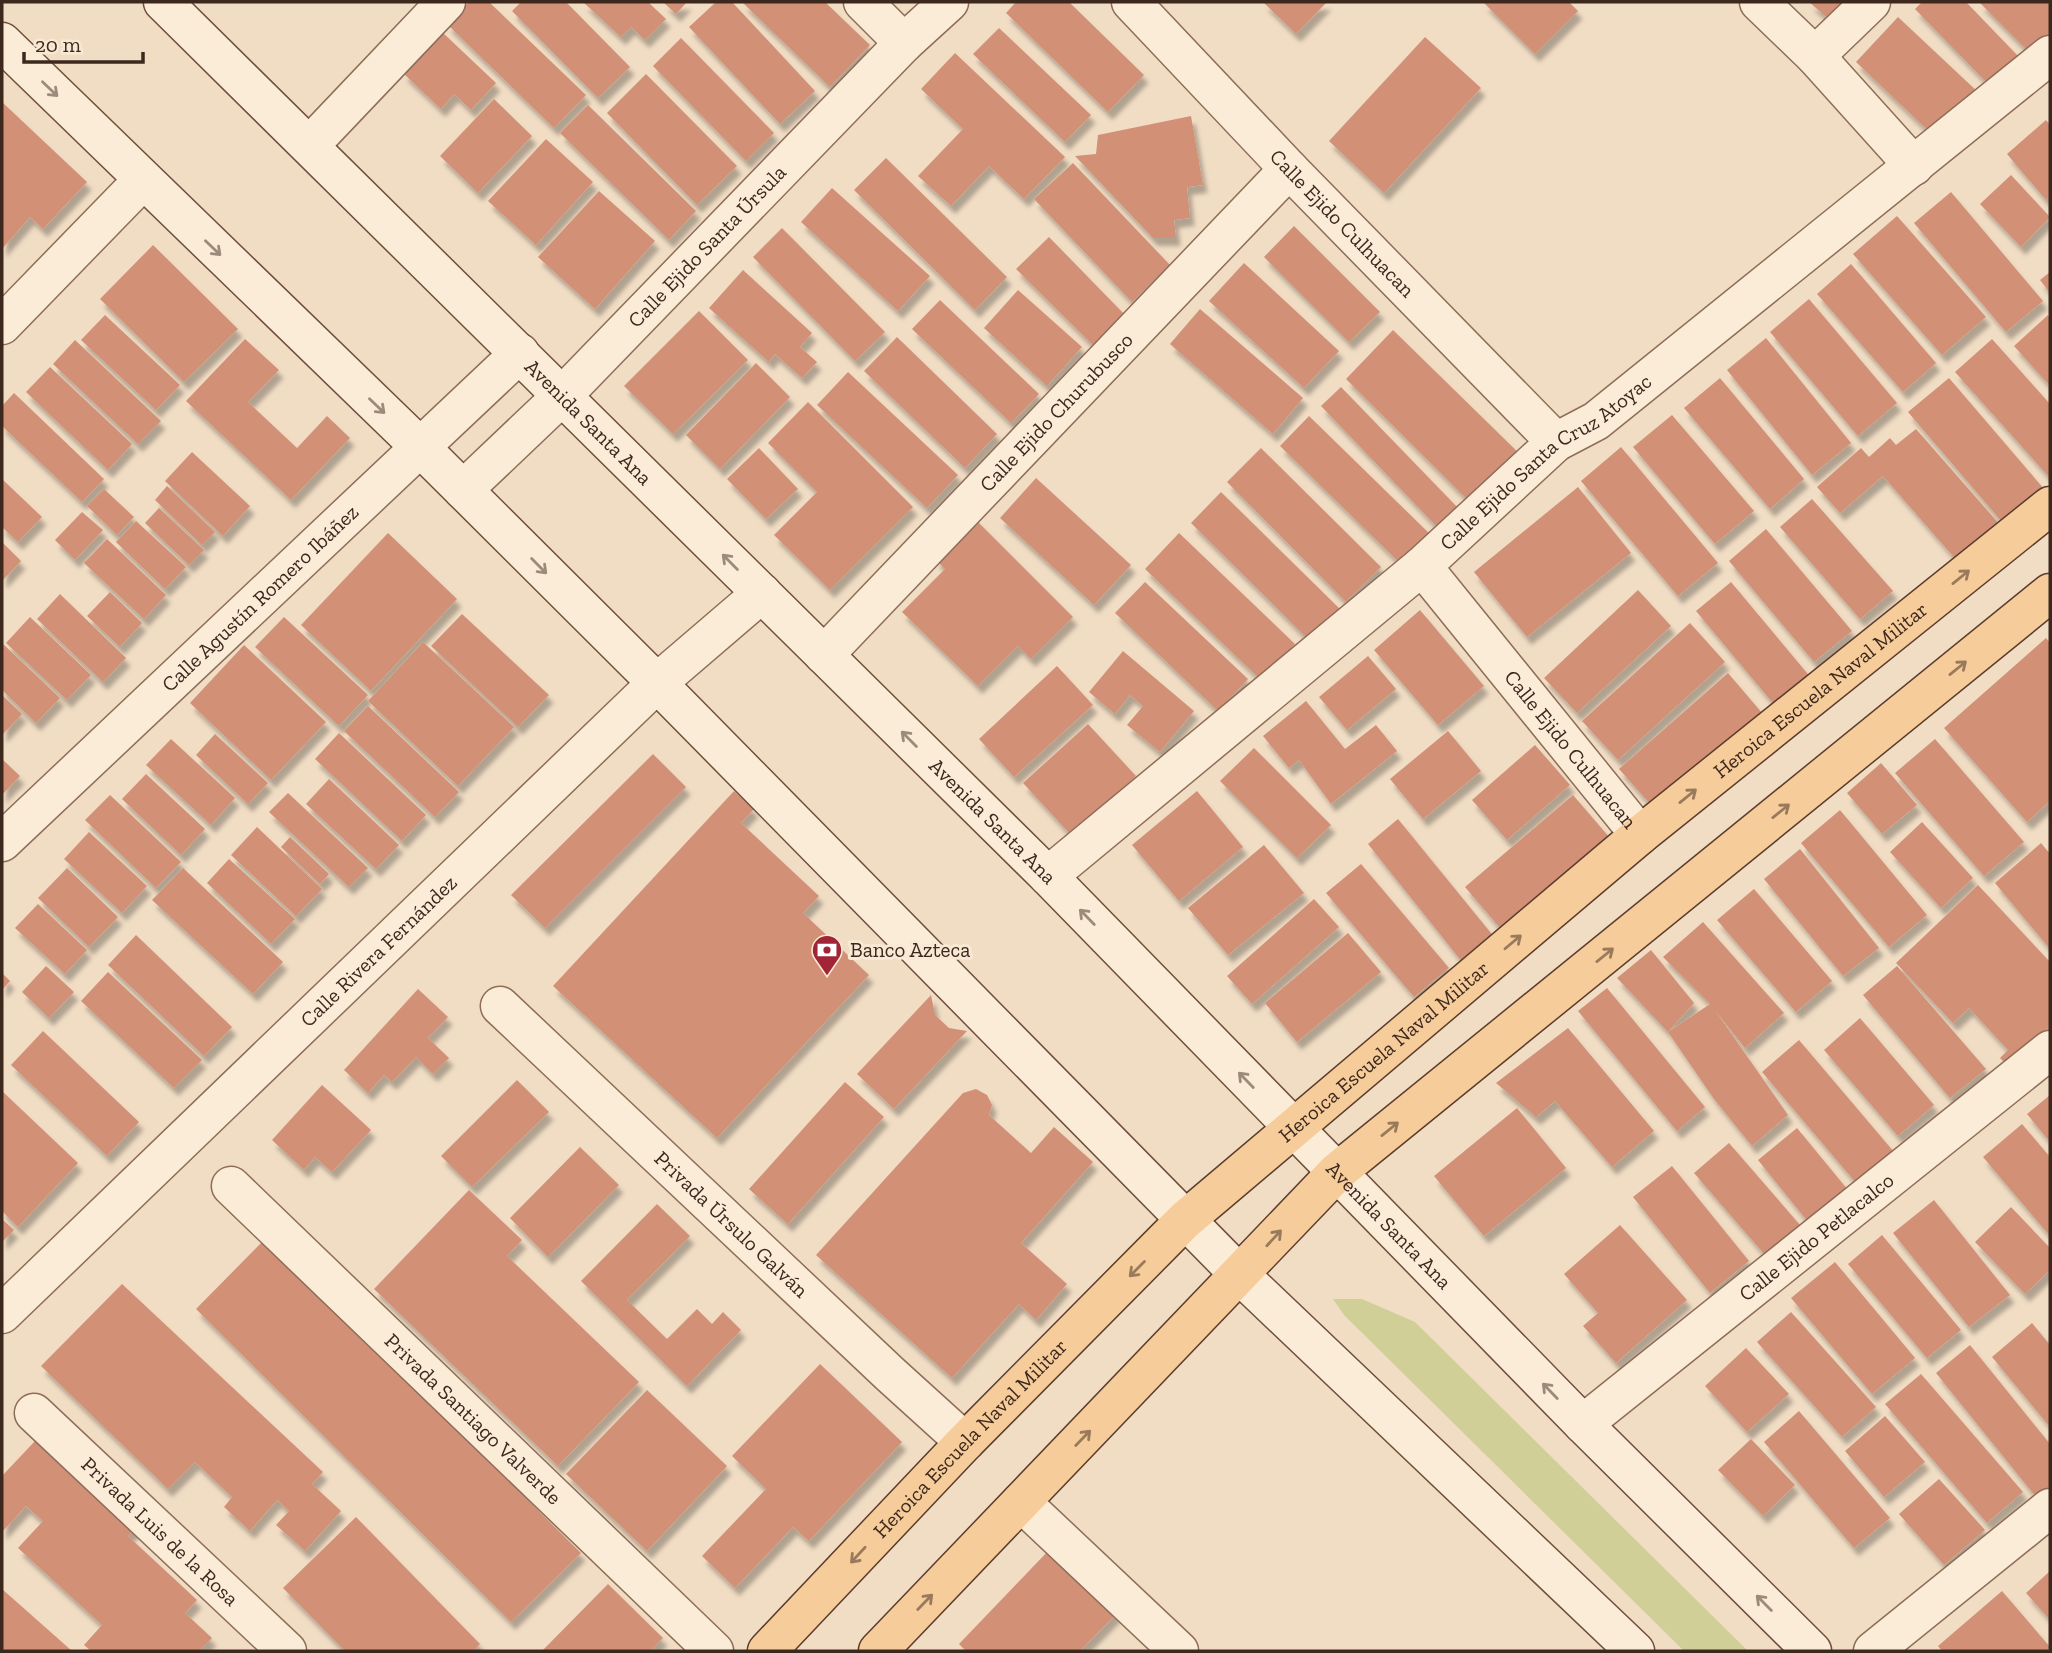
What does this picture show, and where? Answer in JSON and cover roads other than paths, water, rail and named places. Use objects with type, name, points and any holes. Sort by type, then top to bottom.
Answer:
[{"type":"main road","name":"Heroica Escuela Naval Militar","points":[[767,1651],[965,1442],[1185,1220],[1640,835],[2050,506]]},
{"type":"main road","points":[[878,1651],[1337,1172],[2050,593]]},
{"type":"street","name":"Avenida Santa Ana","points":[[163,2],[1048,876],[1583,1424],[1812,1651]]},
{"type":"street","points":[[310,145],[446,2]]},
{"type":"street","points":[[863,2],[904,43]]},
{"type":"street","name":"Calle Ejido Santa Úrsula","points":[[463,490],[563,396],[904,43],[949,2]]},
{"type":"street","name":"Calle Ejido Culhuacan","points":[[1131,2],[1556,442]]},
{"type":"street","points":[[1759,2],[1815,56],[1914,166]]},
{"type":"street","points":[[1815,56],[1871,2]]},
{"type":"street","points":[[2,41],[419,446],[657,682],[1240,1275],[1635,1651]]},
{"type":"street","name":"Calle Ejido Santa Cruz Atoyac","points":[[1048,876],[1422,566],[1556,442],[1596,421],[1914,166],[2047,66]]},
{"type":"street","name":"Calle Ejido Churubusco","points":[[824,655],[1290,169]]},
{"type":"street","points":[[2,325],[143,180]]},
{"type":"street","name":"Calle Agustín Romero Ibáñez","points":[[2,842],[520,353]]},
{"type":"street","name":"Calle Ejido Culhuacan","points":[[1422,566],[1640,835]]},
{"type":"street","name":"Calle Rivera Fernández","points":[[2,1314],[657,682],[762,593]]},
{"type":"street","name":"Privada Úrsulo Galván","points":[[500,1006],[965,1442]]},
{"type":"street","name":"Calle Ejido Petlacalco","points":[[1583,1424],[2050,1050]]},
{"type":"street","name":"Privada Santiago Valverde","points":[[230,1186],[714,1651]]},
{"type":"street","name":"Privada Luis de la Rosa","points":[[34,1413],[287,1651]]},
{"type":"street","points":[[1021,1502],[1179,1651]]},
{"type":"street","points":[[1873,1651],[2050,1508]]},
{"type":"place","name":"Banco Azteca","points":[[827,977]]}]
